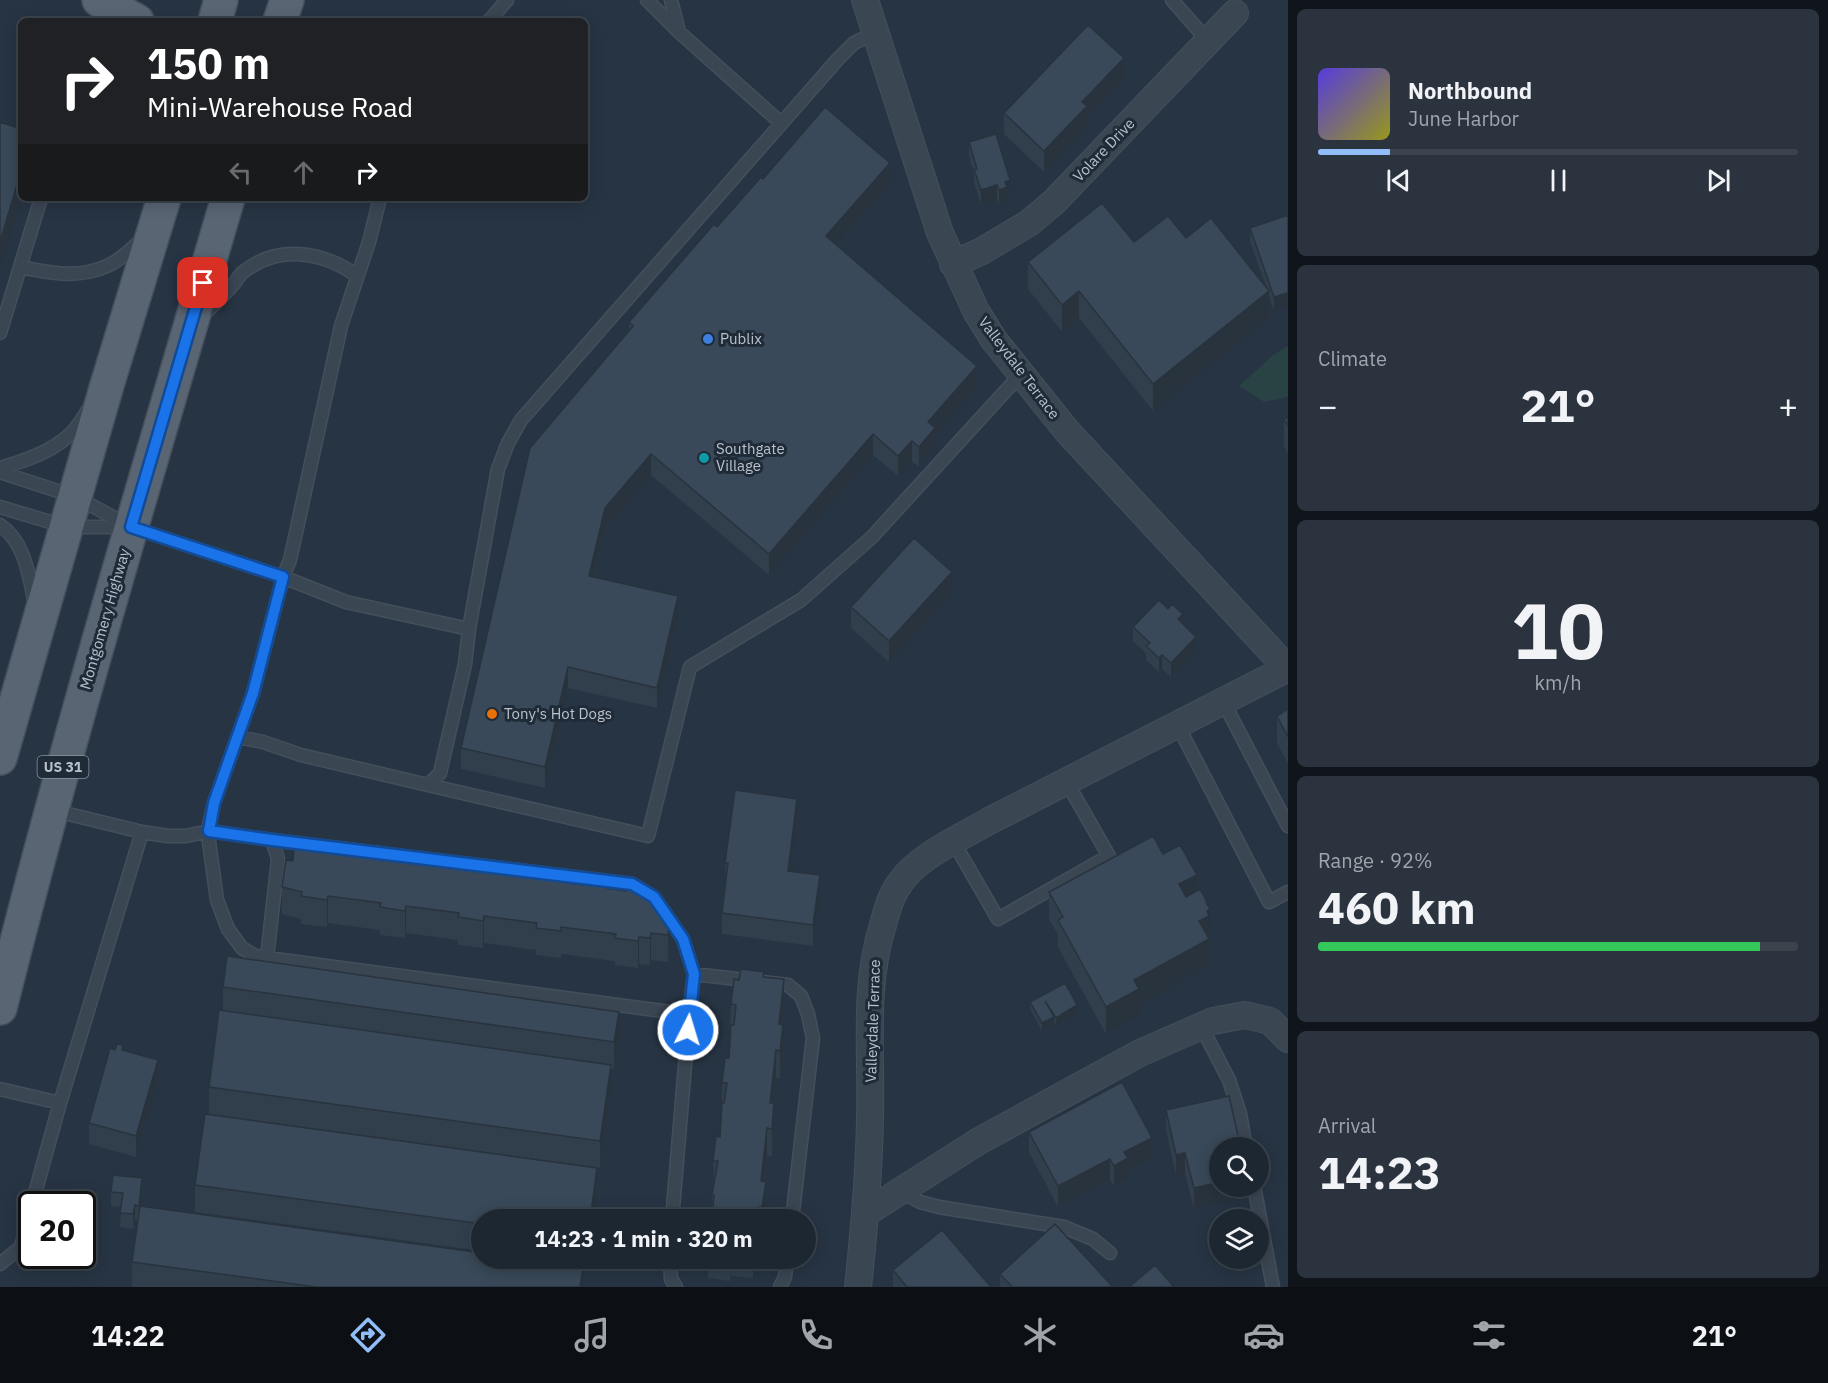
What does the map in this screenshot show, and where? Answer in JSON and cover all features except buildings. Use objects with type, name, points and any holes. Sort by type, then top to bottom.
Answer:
[{"type":"main road","points":[[99,0],[132,18]]},
{"type":"main road","points":[[216,18],[221,0]]},
{"type":"main road","points":[[281,18],[287,0]]},
{"type":"main road","points":[[0,758],[106,385],[163,201]]},
{"type":"main road","name":"Montgomery Highway","points":[[0,1008],[105,614],[227,201]]},
{"type":"street","name":"Valleydale Terrace","points":[[858,1287],[866,1213],[870,1119],[870,992],[875,949],[889,903],[901,881],[918,864],[989,821],[1287,668],[1067,431],[994,340],[975,311],[940,233],[865,0]]},
{"type":"street","name":"Volare Drive","points":[[953,264],[982,251],[1029,224],[1054,202],[1239,6]]},
{"type":"street","points":[[866,1213],[979,1141],[1140,1053],[1213,1021],[1245,1015],[1270,1022],[1288,1039]]},
{"type":"lane","points":[[492,18],[507,0]]},
{"type":"lane","points":[[647,0],[679,32],[781,123]]},
{"type":"lane","points":[[671,0],[679,32]]},
{"type":"lane","points":[[1172,0],[1208,41]]},
{"type":"lane","points":[[428,785],[440,773],[465,664],[498,469],[508,443],[521,420],[838,59],[854,44],[875,33]]},
{"type":"lane","points":[[0,333],[40,201]]},
{"type":"lane","points":[[379,201],[341,326],[290,560],[283,577],[253,693],[214,803],[209,831],[217,900],[228,929],[242,948],[255,956],[670,1012],[690,1006]]},
{"type":"lane","points":[[20,267],[60,275],[87,272],[108,266],[155,230]]},
{"type":"lane","points":[[191,325],[216,304],[241,274],[261,261],[276,255],[308,255],[324,258],[344,266],[357,276]]},
{"type":"lane","points":[[238,737],[263,742],[301,755],[648,836],[690,667],[801,600],[872,537],[1021,374]]},
{"type":"lane","points":[[0,470],[46,451],[73,431],[106,385]]},
{"type":"lane","points":[[0,470],[71,512],[131,527]]},
{"type":"lane","points":[[0,507],[71,512],[131,527],[283,577],[346,602],[470,629]]},
{"type":"lane","points":[[0,525],[8,531],[24,558],[39,620]]},
{"type":"lane","points":[[1223,701],[1288,826]]},
{"type":"lane","points":[[1177,724],[1269,902],[1288,892]]},
{"type":"lane","points":[[953,841],[998,919],[1109,856],[1066,781]]},
{"type":"lane","points":[[52,810],[168,836],[186,836],[209,831],[632,884],[654,897],[683,939],[694,974],[673,1209]]},
{"type":"lane","points":[[36,1191],[60,1103],[142,832]]},
{"type":"lane","points":[[267,958],[278,859],[272,840]]},
{"type":"lane","points":[[694,974],[788,985],[801,996],[813,1038],[793,1209]]},
{"type":"lane","points":[[1201,1026],[1229,1080],[1240,1114],[1244,1137]]},
{"type":"lane","points":[[0,1089],[60,1103]]},
{"type":"lane","points":[[900,1191],[920,1202],[939,1207],[1064,1227],[1094,1239],[1110,1253]]},
{"type":"lane","points":[[1256,1197],[1274,1287]]},
{"type":"lane","points":[[0,1264],[18,1249]]},
{"type":"lane","points":[[671,1269],[671,1279],[676,1287]]},
{"type":"lane","points":[[780,1287],[786,1269]]},
{"type":"green space","points":[[1288,346],[1288,397],[1264,402],[1239,386],[1273,355]]},
{"type":"place","name":"Publix","points":[[708,339]]},
{"type":"place","name":"Southgate Village","points":[[704,458]]},
{"type":"place","name":"Tony's Hot Dogs","points":[[492,714]]},
{"type":"route","points":[[203,283],[131,527],[283,577],[253,693],[214,803],[209,831],[632,884],[654,897],[683,939],[694,974],[688,1030]]}]
